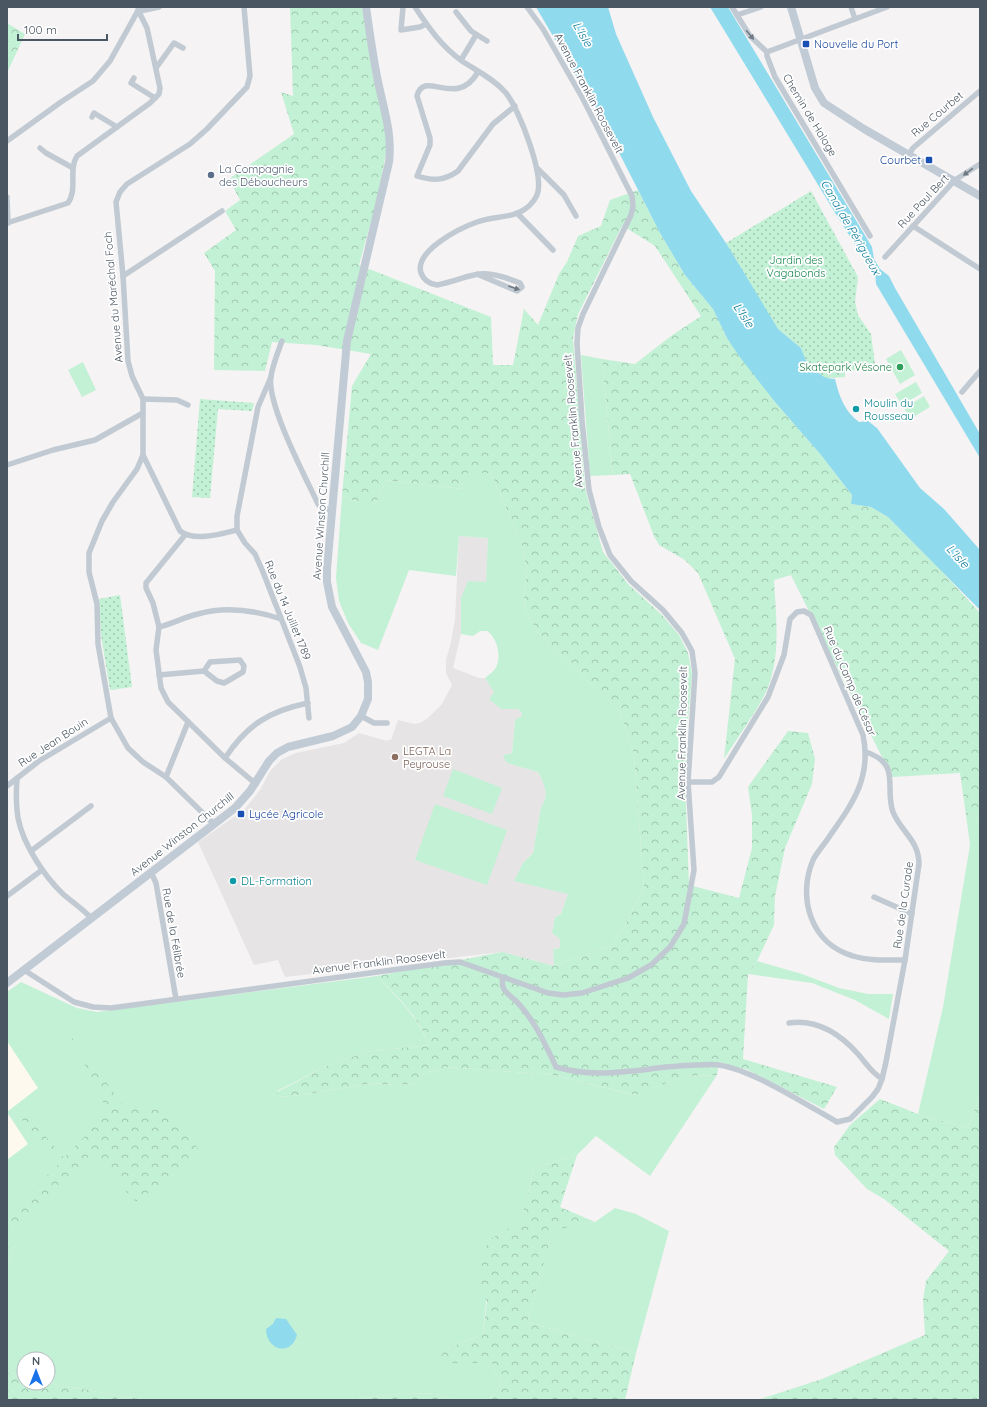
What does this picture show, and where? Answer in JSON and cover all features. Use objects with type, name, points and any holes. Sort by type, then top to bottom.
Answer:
[{"type":"main road","name":"Avenue Winston Churchill","points":[[7,983],[235,808],[256,784],[269,761],[284,749],[339,734],[352,726],[361,716],[368,699],[368,682],[366,672],[339,624],[332,607],[329,594],[327,569],[346,341],[390,162],[391,148],[389,128],[376,72],[366,7]]},
{"type":"main road","points":[[791,7],[815,88],[822,100],[864,129],[955,180],[980,196]]},
{"type":"street","points":[[139,10],[160,7]]},
{"type":"street","name":"Avenue du Maréchal Foch","points":[[214,824],[166,777],[143,762],[128,748],[111,718],[98,644],[97,604],[89,572],[90,553],[102,521],[113,502],[137,469],[143,456],[143,399],[132,376],[128,361],[124,276],[116,202],[120,192],[127,184],[190,144],[207,129],[247,88],[250,76],[244,7]]},
{"type":"street","points":[[403,7],[401,30],[420,27],[426,24]]},
{"type":"street","points":[[415,7],[439,42],[461,60],[489,78],[506,92],[515,106],[537,168],[540,181],[537,194],[529,207],[517,213],[477,221],[448,236],[424,257],[420,266],[422,276],[427,282],[437,285],[478,274],[489,273],[503,276],[520,283],[522,287],[517,291],[478,274]]},
{"type":"street","name":"Avenue Franklin Roosevelt","points":[[24,970],[74,1002],[93,1007],[111,1008],[460,962],[548,993],[563,995],[582,993],[628,978],[651,965],[670,947],[684,924],[691,895],[694,870],[688,782],[695,673],[692,651],[682,633],[664,610],[630,581],[610,555],[599,527],[589,490],[582,420],[577,343],[578,328],[583,314],[631,215],[633,207],[632,196],[583,99],[543,29],[527,7]]},
{"type":"street","name":"Chemin de Halage","points":[[732,7],[750,36],[767,52],[767,56],[776,77],[870,236]]},
{"type":"street","points":[[737,15],[761,7]]},
{"type":"street","points":[[851,7],[855,19]]},
{"type":"street","points":[[767,52],[887,7]]},
{"type":"street","points":[[7,197],[7,223],[68,203],[72,196],[73,162],[77,156],[159,94],[160,88],[147,28],[139,10]]},
{"type":"street","points":[[7,142],[61,102],[93,81],[110,62],[139,10]]},
{"type":"street","points":[[456,12],[476,35],[487,41]]},
{"type":"street","points":[[461,60],[476,35]]},
{"type":"street","points":[[156,68],[174,43],[183,48]]},
{"type":"street","points":[[478,72],[469,83],[461,88],[453,90],[441,88],[431,84],[418,90],[417,96],[430,138],[427,152],[417,176],[436,180],[452,175],[458,171],[489,129],[515,106]]},
{"type":"street","points":[[134,78],[131,83],[155,98]]},
{"type":"street","name":"Rue Courbet","points":[[908,154],[913,148],[980,91]]},
{"type":"street","points":[[92,117],[94,113],[117,127]]},
{"type":"street","points":[[40,148],[73,168]]},
{"type":"street","name":"Rue Paul Bert","points":[[885,257],[955,180],[980,164]]},
{"type":"street","points":[[537,168],[564,195],[576,216]]},
{"type":"street","points":[[124,276],[222,211]]},
{"type":"street","points":[[517,213],[553,250]]},
{"type":"street","points":[[913,226],[980,269]]},
{"type":"street","points":[[143,456],[174,521],[180,531],[185,535],[198,536],[237,530],[237,516],[258,407],[271,376],[282,341]]},
{"type":"street","points":[[962,392],[980,371]]},
{"type":"street","points":[[271,376],[272,396],[278,414],[318,504],[322,508],[331,510]]},
{"type":"street","points":[[143,399],[177,400],[188,405]]},
{"type":"street","points":[[7,465],[53,450],[95,440],[143,413]]},
{"type":"street","name":"Rue du 14 Juillet 1789","points":[[237,530],[245,543],[255,554],[305,680],[309,718]]},
{"type":"street","points":[[185,535],[146,583],[146,588],[153,603],[159,627],[156,650],[161,688],[168,702],[225,758],[256,784]]},
{"type":"street","points":[[159,627],[199,613],[216,610],[250,610],[281,619]]},
{"type":"street","name":"Rue du Camp de César","points":[[688,782],[712,782],[719,777],[768,697],[784,655],[790,619],[797,612],[804,611],[811,616],[863,735],[866,752],[865,771],[854,800],[814,858],[807,876],[805,891],[807,904],[817,929],[826,941],[841,951],[853,956],[867,959],[905,960]]},
{"type":"street","points":[[160,674],[204,672],[217,681],[224,683],[243,672],[244,666],[240,660],[210,662],[204,672]]},
{"type":"street","points":[[225,758],[254,724],[269,714],[286,707],[308,703]]},
{"type":"street","points":[[361,716],[374,723],[387,723]]},
{"type":"street","name":"Rue Jean Bouin","points":[[7,786],[38,761],[111,718]]},
{"type":"street","points":[[166,777],[188,722]]},
{"type":"street","name":"Rue de la Curade","points":[[866,752],[879,757],[885,764],[891,776],[893,812],[919,853],[905,960]]},
{"type":"street","points":[[17,778],[16,807],[18,820],[31,851],[42,870],[62,893],[91,918]]},
{"type":"street","points":[[31,851],[91,806]]},
{"type":"street","points":[[7,896],[42,870]]},
{"type":"street","name":"Rue de la Félibrée","points":[[151,872],[156,883],[176,999]]},
{"type":"street","points":[[874,896],[912,914]]},
{"type":"street","points":[[503,977],[502,985],[504,991],[517,1001],[536,1025],[556,1067],[603,1074],[686,1065],[719,1065],[748,1073],[836,1122],[850,1119],[878,1089],[886,1062],[905,960]]},
{"type":"street","points":[[789,1023],[808,1022],[836,1034],[859,1055],[873,1074],[882,1079]]},
{"type":"shaded area","name":"LEGTA La Peyrouse","points":[[459,536],[488,538],[486,582],[461,598],[461,634],[453,668],[479,678],[485,678],[494,692],[490,698],[501,709],[518,709],[522,713],[522,716],[515,720],[512,753],[504,755],[510,764],[538,772],[546,788],[545,803],[541,807],[533,853],[523,863],[568,894],[561,914],[555,917],[552,933],[560,939],[560,948],[553,949],[554,966],[502,952],[285,977],[278,960],[254,965],[198,842],[244,810],[260,790],[270,771],[282,759],[296,753],[344,743],[359,733],[387,741],[391,740],[398,720],[414,724],[420,723],[428,718],[442,704],[452,685],[446,673],[446,660],[455,619]]},
{"type":"shaded area","points":[[7,1041],[39,1088],[7,1112]]},
{"type":"shaded area","points":[[7,1113],[28,1144],[7,1160]]},
{"type":"green space","points":[[290,7],[362,7],[373,76],[386,130],[387,148],[377,200],[359,265],[491,317],[493,365],[513,365],[524,309],[538,325],[559,274],[567,262],[578,236],[601,226],[610,200],[638,190],[660,233],[685,275],[713,309],[727,338],[775,402],[821,455],[852,495],[851,504],[871,507],[888,517],[935,564],[980,613],[980,817],[966,815],[960,773],[892,777],[791,575],[774,580],[776,654],[770,683],[764,696],[724,759],[735,659],[698,573],[685,560],[659,545],[654,536],[630,474],[613,475],[602,359],[635,364],[671,336],[701,316],[655,246],[622,226],[578,314],[573,338],[585,488],[603,552],[628,584],[662,615],[679,635],[688,653],[692,674],[686,744],[685,780],[689,885],[739,898],[752,848],[752,815],[748,787],[788,731],[808,733],[815,759],[812,784],[785,848],[775,896],[774,925],[757,961],[748,974],[743,1059],[837,1087],[824,1109],[748,1070],[719,1062],[717,1075],[685,1076],[635,1095],[554,1075],[446,1067],[425,1073],[414,1084],[394,1085],[372,1083],[302,1095],[279,1097],[277,1092],[324,1067],[366,1052],[429,1045],[419,1024],[407,1008],[377,976],[502,952],[554,966],[611,946],[622,931],[644,887],[634,755],[620,712],[538,632],[525,610],[524,599],[527,571],[522,545],[491,473],[464,473],[462,489],[386,480],[377,501],[369,506],[342,496],[352,386],[371,354],[316,345],[272,342],[265,371],[214,370],[215,271],[204,253],[236,230],[225,211],[240,200],[229,179],[294,134],[281,92],[293,96]]},
{"type":"green space","points":[[7,23],[25,34],[7,73]]},
{"type":"green space","name":"Jardin des Vagabonds","points":[[811,191],[858,277],[855,302],[858,315],[871,334],[875,364],[845,372],[845,377],[826,378],[808,366],[801,348],[778,329],[764,309],[726,243]]},
{"type":"green space","name":"Skatepark Vésone","points":[[901,350],[915,375],[900,384],[886,359]]},
{"type":"green space","points":[[581,355],[602,359],[613,475],[590,476]]},
{"type":"green space","points":[[83,362],[96,390],[82,397],[68,370]]},
{"type":"green space","points":[[916,382],[922,393],[902,405],[895,394]]},
{"type":"green space","points":[[924,396],[930,407],[910,419],[904,408]]},
{"type":"green space","points":[[200,399],[254,403],[252,411],[218,409],[210,498],[192,497]]},
{"type":"green space","points":[[463,473],[491,473],[522,545],[527,571],[524,599],[525,610],[538,632],[620,712],[634,755],[644,887],[622,931],[611,946],[554,966],[553,949],[560,948],[560,939],[552,933],[555,917],[561,914],[568,894],[514,881],[523,863],[533,853],[541,807],[544,803],[546,794],[544,785],[538,772],[510,764],[506,762],[503,755],[512,753],[515,720],[522,716],[522,713],[518,709],[501,709],[489,699],[494,692],[485,678],[493,672],[498,660],[498,649],[494,638],[487,631],[480,631],[473,636],[461,634],[461,598],[468,581],[486,582],[488,538],[459,536],[456,576],[409,570],[378,650],[361,643],[348,623],[339,601],[336,578],[342,496],[369,506],[377,501],[386,480],[462,489]]},
{"type":"green space","points":[[120,595],[132,687],[110,690],[101,635],[99,599]]},
{"type":"green space","points":[[453,769],[502,788],[492,814],[443,796]]},
{"type":"green space","points":[[435,804],[507,830],[487,885],[415,860]]},
{"type":"green space","points":[[966,815],[980,817],[980,1095],[968,1128],[918,1114],[943,1007],[970,845]]},
{"type":"green space","points":[[757,961],[802,974],[839,988],[868,994],[893,994],[889,1019],[855,1000],[812,983],[748,974]]},
{"type":"green space","points":[[377,976],[413,1016],[429,1045],[366,1052],[324,1067],[277,1091],[279,1097],[302,1095],[372,1083],[394,1085],[414,1084],[425,1073],[446,1067],[554,1075],[634,1095],[685,1076],[717,1075],[650,1176],[596,1136],[577,1155],[534,1168],[521,1222],[492,1238],[483,1334],[446,1349],[443,1363],[492,1363],[501,1385],[489,1400],[455,1400],[436,1394],[405,1393],[346,1400],[145,1400],[56,1384],[56,1351],[16,1351],[16,1376],[7,1369],[7,1269],[15,1245],[7,1233],[7,1160],[28,1144],[7,1112],[38,1088],[7,1041],[7,992],[21,982],[77,1008],[97,1012]]},
{"type":"green space","points":[[70,1035],[124,1106],[165,1111],[201,1152],[136,1202],[91,1154],[10,1236],[15,1245],[7,1269],[7,1215],[58,1165],[19,1116],[25,1112],[64,1158],[108,1112]]},
{"type":"green space","points":[[980,1095],[980,1400],[757,1400],[822,1379],[925,1335],[923,1300],[926,1281],[949,1251],[884,1199],[867,1189],[835,1155],[834,1147],[850,1125],[880,1099],[918,1114],[968,1128]]},
{"type":"green space","points":[[577,1155],[560,1207],[595,1222],[553,1230],[527,1322],[636,1353],[625,1400],[489,1400],[501,1385],[492,1363],[443,1363],[441,1356],[446,1349],[483,1334],[487,1301],[479,1289],[484,1249],[492,1238],[521,1221],[534,1168]]},
{"type":"green space","points":[[615,1208],[636,1214],[669,1231],[636,1353],[527,1322],[553,1229],[595,1222]]},
{"type":"green space","points":[[7,1369],[16,1376],[16,1391],[56,1391],[56,1384],[145,1400],[7,1400]]},
{"type":"green space","points":[[405,1393],[436,1394],[455,1400],[346,1400]]},
{"type":"water","name":"L'Isle","points":[[536,7],[608,7],[616,34],[653,117],[691,191],[726,243],[778,329],[801,348],[808,366],[826,378],[835,379],[838,391],[846,408],[854,418],[859,422],[868,421],[877,428],[920,488],[944,509],[980,550],[980,610],[888,517],[871,507],[851,504],[852,495],[739,356],[727,338],[713,309],[685,275],[660,233],[583,82],[578,79]]},
{"type":"water","name":"Canal de Périgueux","points":[[710,7],[728,7],[872,247],[874,259],[880,269],[889,276],[980,434],[980,458],[876,284],[875,271],[861,254],[834,211]]},
{"type":"water","points":[[276,1318],[286,1319],[297,1335],[294,1342],[285,1348],[274,1346],[267,1336],[266,1329],[273,1324]]},
{"type":"place","name":"Nouvelle du Port","points":[[806,44]]},
{"type":"place","name":"Courbet","points":[[929,160]]},
{"type":"place","name":"La Compagnie des Déboucheurs","points":[[211,175]]},
{"type":"place","name":"Skatepark Vésone","points":[[900,367]]},
{"type":"place","name":"Moulin du Rousseau","points":[[856,409]]},
{"type":"place","name":"LEGTA La Peyrouse","points":[[395,757]]},
{"type":"place","name":"Lycée Agricole","points":[[241,814]]},
{"type":"place","name":"DL-Formation","points":[[233,881]]}]
